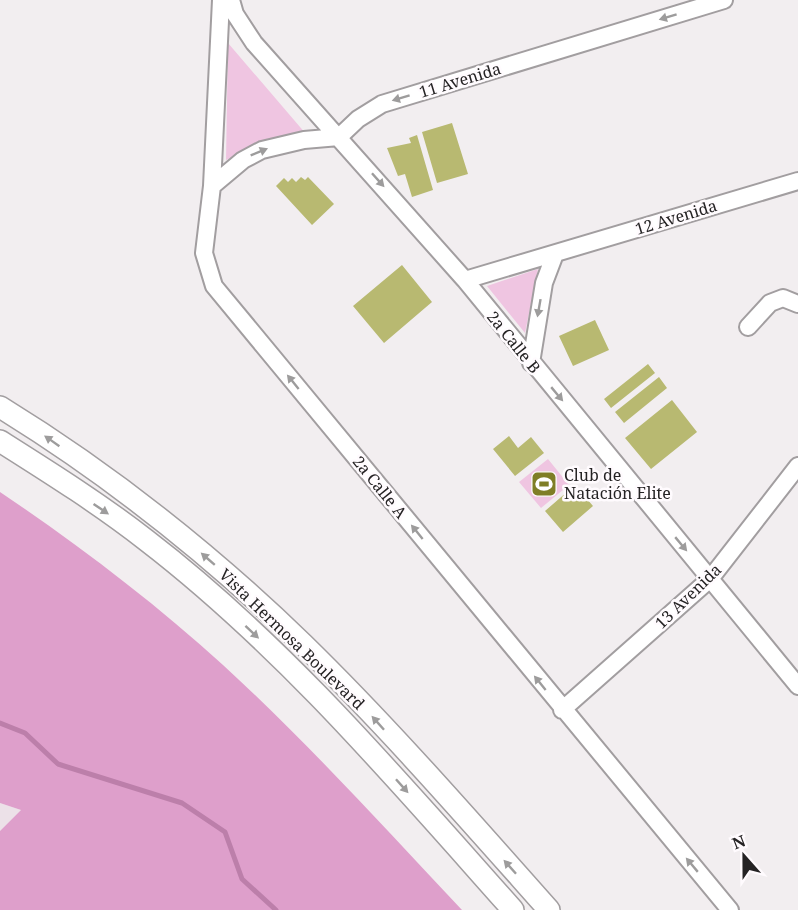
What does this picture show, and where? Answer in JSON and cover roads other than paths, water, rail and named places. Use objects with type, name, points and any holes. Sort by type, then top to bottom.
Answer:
[{"type":"main road","name":"Vista Hermosa Boulevard","points":[[0,407],[142,504],[262,606],[346,688],[549,910]]},
{"type":"main road","name":"Vista Hermosa Boulevard","points":[[0,441],[146,540],[221,603],[328,706],[513,910]]},
{"type":"street","name":"2a Calle A","points":[[221,0],[212,186],[204,253],[214,286],[562,710],[730,910]]},
{"type":"street","name":"2a Calle B","points":[[231,0],[235,14],[254,43],[465,280],[798,686]]},
{"type":"street","name":"11 Avenida","points":[[339,136],[358,119],[382,104],[724,0]]},
{"type":"street","points":[[212,186],[243,160],[262,150],[304,140],[339,136]]},
{"type":"street","name":"12 Avenida","points":[[465,280],[798,181]]},
{"type":"street","points":[[531,363],[544,283],[555,254]]},
{"type":"street","points":[[747,327],[770,303],[783,298],[798,304]]},
{"type":"street","name":"13 Avenida","points":[[562,710],[710,579],[798,466]]},
{"type":"waterway","points":[[0,723],[25,733],[58,764],[182,803],[225,832],[242,879],[276,910]]},
{"type":"place","name":"Club de Natación Elite","points":[[544,484]]}]
